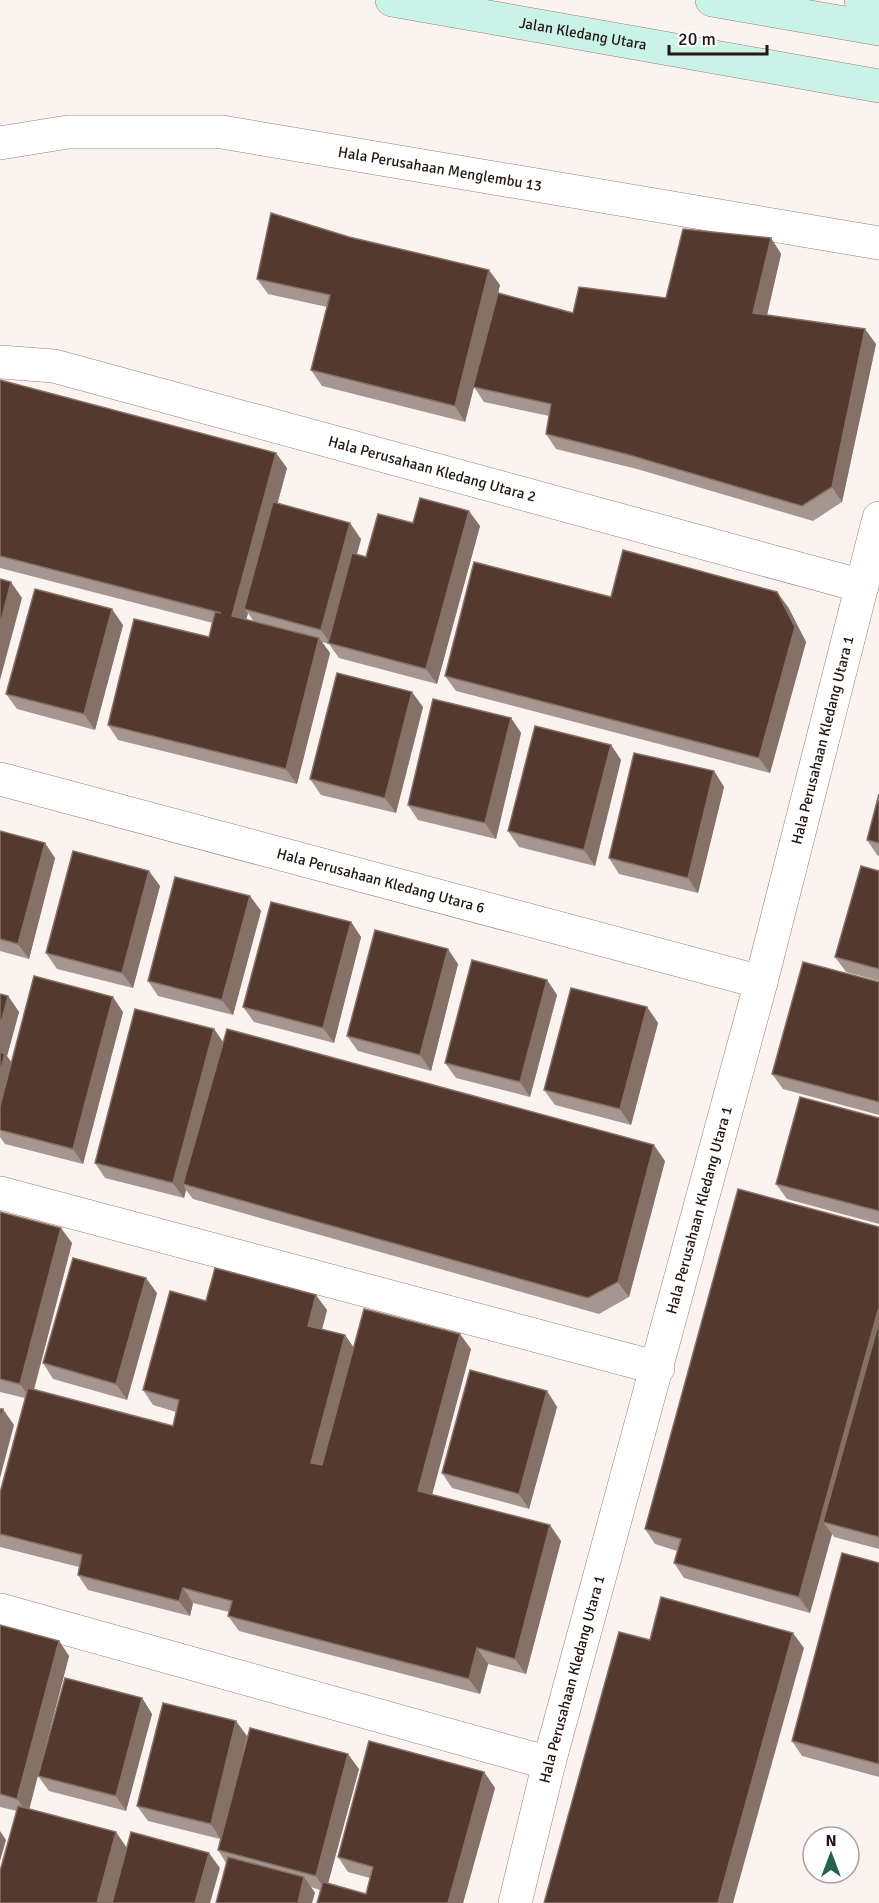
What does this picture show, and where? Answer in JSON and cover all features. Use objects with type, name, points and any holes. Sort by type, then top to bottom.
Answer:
[{"type":"main road","name":"Jalan Kledang Utara","points":[[392,0],[879,86]]},
{"type":"main road","points":[[712,0],[879,29]]},
{"type":"main road","points":[[861,0],[879,1]]},
{"type":"street","name":"Hala Perusahaan Menglembu 13","points":[[0,143],[68,132],[222,132],[879,243]]},
{"type":"street","name":"Hala Perusahaan Kledang Utara 2","points":[[0,362],[54,366],[862,586]]},
{"type":"street","name":"Hala Perusahaan Kledang Utara 1","points":[[515,1903],[549,1763],[761,982],[879,518]]},
{"type":"street","name":"Hala Perusahaan Kledang Utara 6","points":[[0,779],[761,982]]},
{"type":"street","points":[[0,1193],[658,1368]]},
{"type":"street","points":[[0,1610],[549,1763]]},
{"type":"building","points":[[271,213],[349,237],[489,270],[455,406],[311,370],[330,295],[257,279]]},
{"type":"building","points":[[683,229],[771,238],[753,313],[865,329],[832,487],[802,506],[626,454],[546,434],[551,404],[473,387],[498,293],[573,313],[579,287],[666,298]]},
{"type":"building","points":[[0,380],[276,453],[232,616],[319,638],[286,769],[108,725],[134,619],[209,637],[215,612],[221,613],[0,556]]},
{"type":"building","points":[[420,498],[469,511],[426,669],[328,643],[352,553],[366,557],[378,514],[413,523]]},
{"type":"building","points":[[273,502],[350,523],[321,630],[244,609]]},
{"type":"building","points":[[623,550],[777,592],[795,627],[759,758],[445,676],[474,562],[611,597]]},
{"type":"building","points":[[0,579],[11,582],[0,625]]},
{"type":"building","points":[[35,589],[112,609],[84,714],[6,694]]},
{"type":"building","points":[[337,673],[412,692],[385,798],[310,779]]},
{"type":"building","points":[[433,699],[511,718],[485,823],[408,805]]},
{"type":"building","points":[[535,726],[611,745],[584,850],[508,831]]},
{"type":"building","points":[[634,753],[714,771],[688,878],[609,858]]},
{"type":"building","points":[[879,794],[879,843],[867,840]]},
{"type":"building","points":[[0,831],[45,843],[18,944],[0,939]]},
{"type":"building","points":[[73,851],[149,871],[122,973],[46,953]]},
{"type":"building","points":[[861,866],[879,871],[879,969],[835,957]]},
{"type":"building","points":[[175,877],[250,896],[222,1000],[148,981]]},
{"type":"building","points":[[271,902],[351,922],[323,1028],[243,1007]]},
{"type":"building","points":[[375,930],[448,949],[420,1055],[347,1036]]},
{"type":"building","points":[[472,960],[547,980],[520,1082],[445,1063]]},
{"type":"building","points":[[803,962],[879,982],[879,1102],[772,1074]]},
{"type":"building","points":[[34,976],[113,997],[73,1149],[0,1130],[0,1106]]},
{"type":"building","points":[[571,988],[647,1007],[620,1109],[544,1090]]},
{"type":"building","points":[[0,994],[8,996],[0,1027]]},
{"type":"building","points":[[135,1009],[214,1029],[173,1183],[95,1163]]},
{"type":"building","points":[[227,1029],[654,1145],[618,1282],[588,1298],[183,1184]]},
{"type":"building","points":[[0,1052],[5,1054],[0,1072]]},
{"type":"building","points":[[800,1097],[879,1118],[879,1211],[776,1184]]},
{"type":"building","points":[[738,1189],[879,1227],[879,1307],[799,1597],[674,1563],[681,1539],[645,1529]]},
{"type":"building","points":[[0,1212],[61,1228],[20,1384],[0,1379]]},
{"type":"building","points":[[73,1258],[146,1278],[116,1384],[43,1363]]},
{"type":"building","points":[[215,1268],[316,1295],[308,1326],[345,1335],[311,1463],[322,1465],[364,1309],[460,1334],[418,1491],[550,1525],[515,1659],[477,1648],[469,1679],[228,1616],[232,1601],[183,1588],[179,1601],[78,1575],[82,1555],[0,1534],[0,1493],[28,1388],[173,1426],[179,1400],[143,1390],[170,1291],[206,1301]]},
{"type":"building","points":[[879,1322],[879,1537],[823,1522]]},
{"type":"building","points":[[470,1370],[547,1391],[519,1494],[442,1473]]},
{"type":"building","points":[[842,1553],[879,1563],[879,1764],[792,1741]]},
{"type":"building","points":[[661,1597],[793,1633],[718,1903],[544,1903],[619,1632],[650,1640]]},
{"type":"building","points":[[0,1625],[59,1641],[17,1799],[0,1794]]},
{"type":"building","points":[[65,1678],[142,1698],[116,1796],[38,1776]]},
{"type":"building","points":[[163,1703],[236,1721],[211,1824],[137,1806]]},
{"type":"building","points":[[250,1728],[348,1754],[316,1876],[218,1850]]},
{"type":"building","points":[[369,1741],[484,1772],[448,1903],[317,1903],[323,1882],[366,1894],[373,1867],[338,1857]]},
{"type":"building","points":[[18,1806],[116,1832],[97,1903],[0,1903],[0,1871]]},
{"type":"building","points":[[131,1832],[209,1853],[195,1903],[112,1903]]},
{"type":"building","points":[[228,1857],[304,1877],[298,1903],[216,1903]]}]
